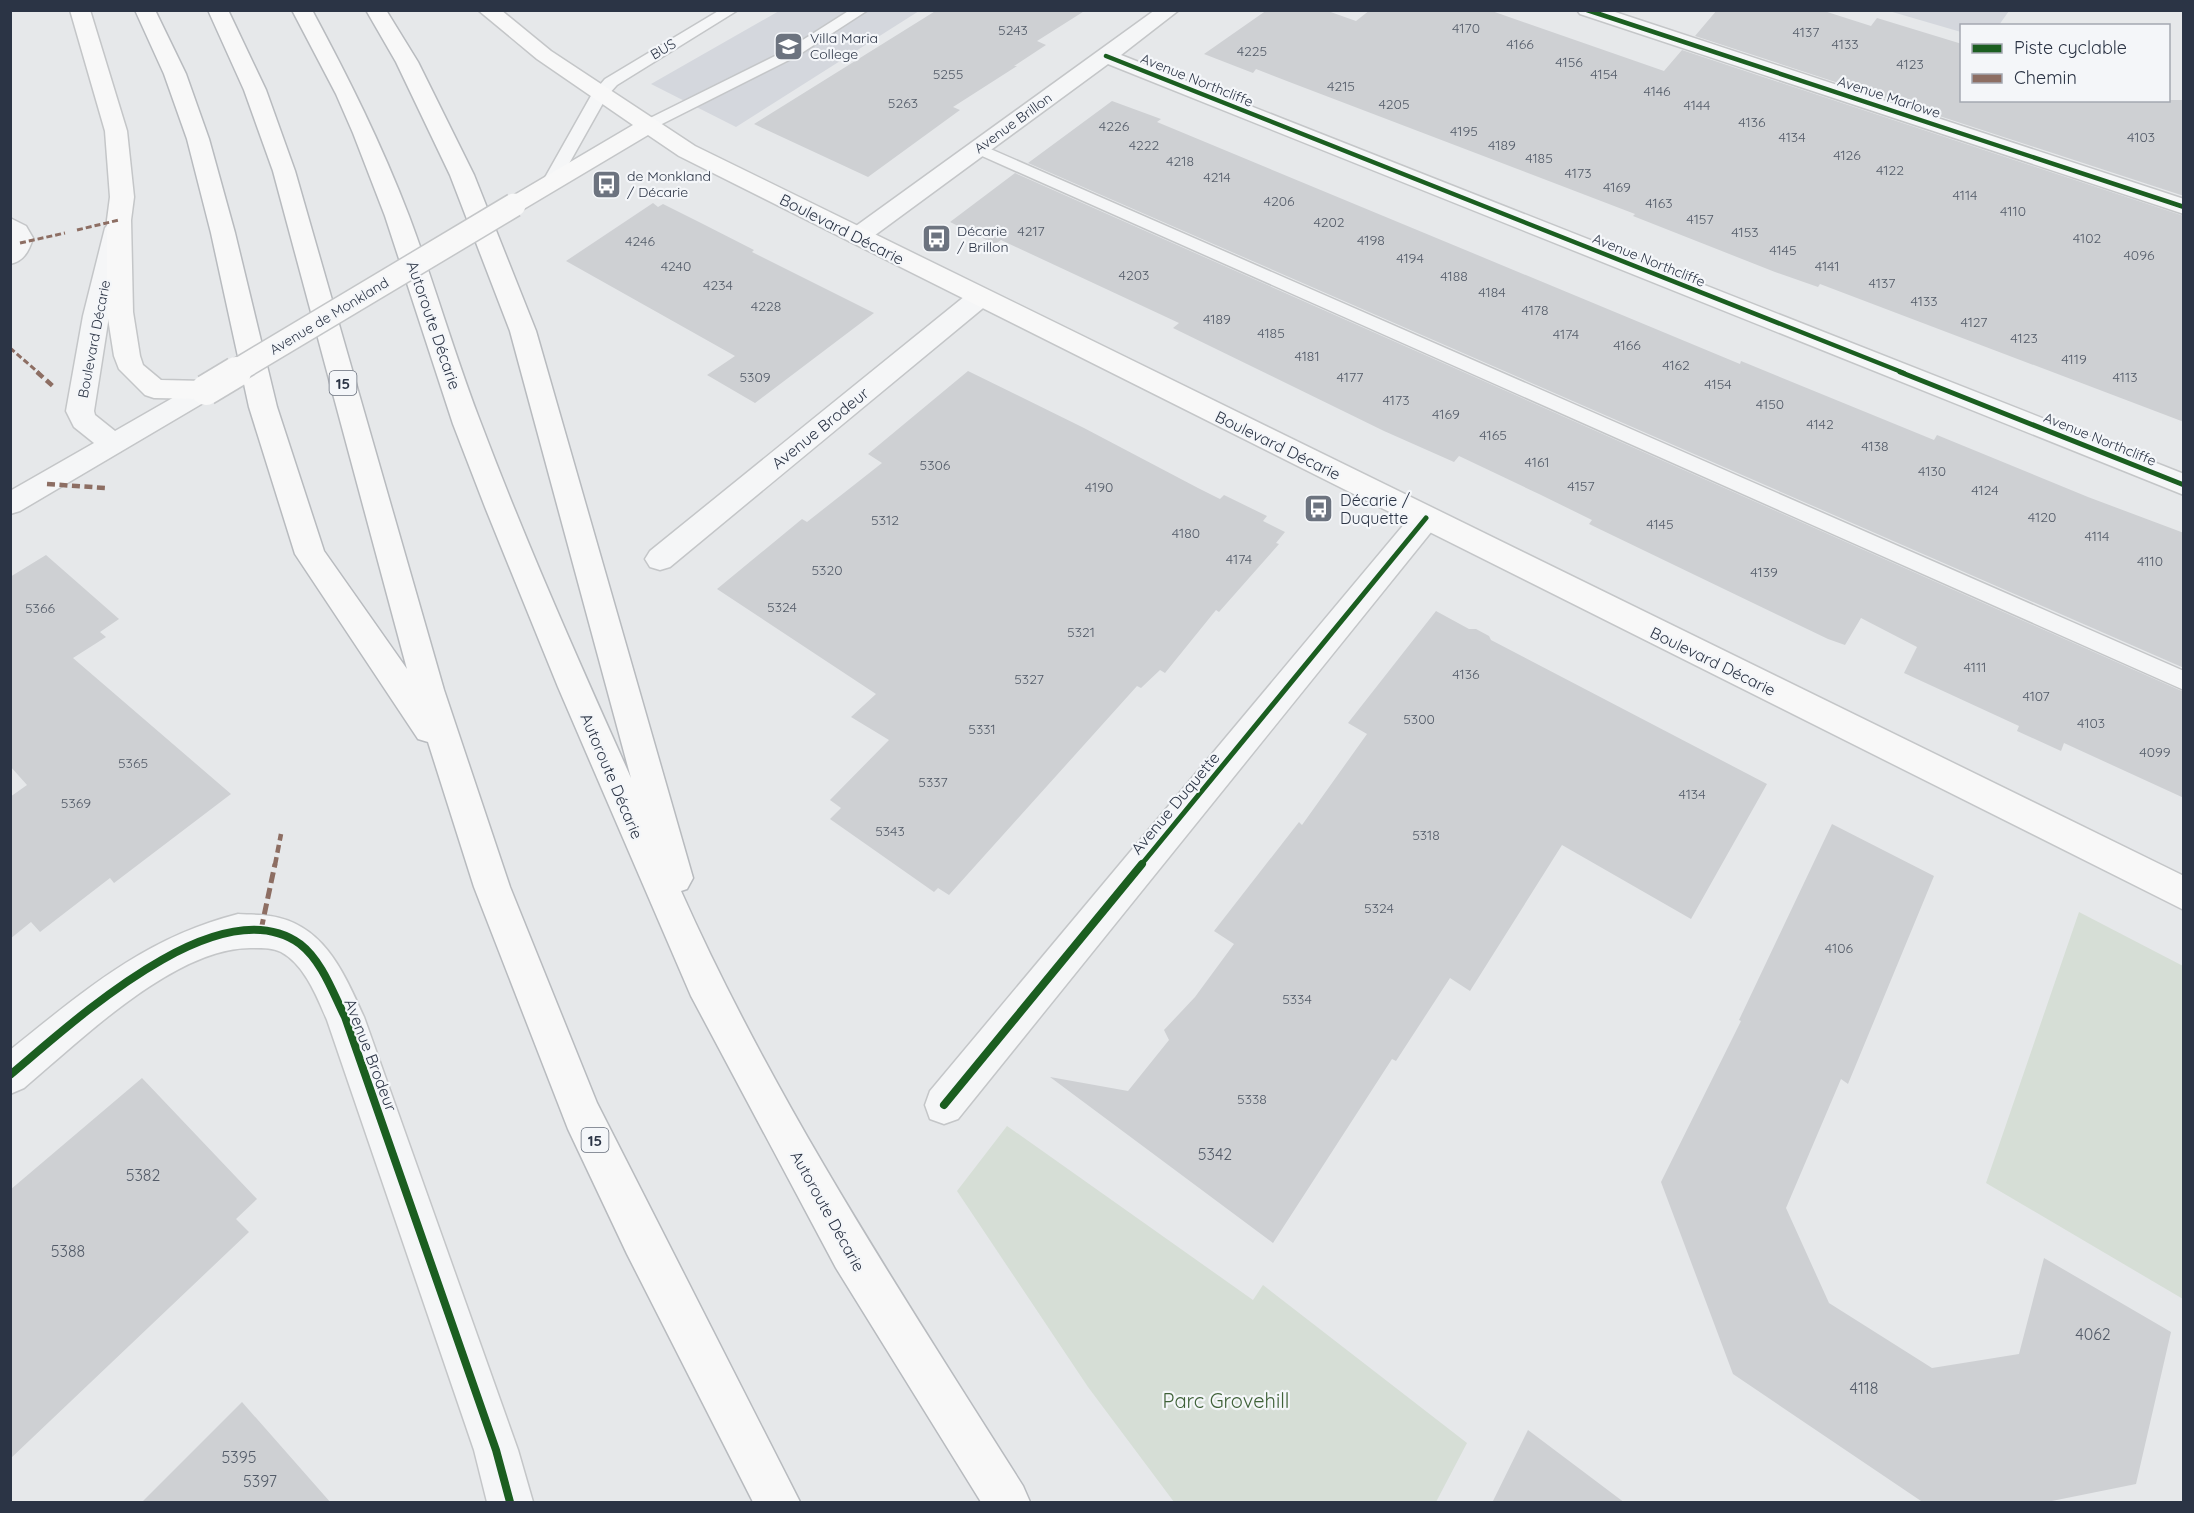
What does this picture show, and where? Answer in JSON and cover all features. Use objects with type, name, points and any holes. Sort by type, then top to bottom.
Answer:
[{"type":"main road","name":"Boulevard Décarie","points":[[80,10],[116,130],[122,197],[119,220],[120,312],[126,356],[132,369],[154,389],[206,390]]},
{"type":"main road","points":[[145,10],[175,74],[198,139],[224,233],[262,407],[310,554],[452,761]]},
{"type":"main road","name":"15","points":[[218,10],[255,90],[284,171],[428,690],[492,887],[582,1115],[642,1239],[777,1503]]},
{"type":"main road","name":"Autoroute Décarie","points":[[302,10],[347,94],[364,133],[397,216],[464,414],[499,507],[574,687],[704,984],[851,1253],[1006,1503]]},
{"type":"main road","points":[[376,10],[416,78],[462,175],[523,331],[704,984]]},
{"type":"main road","name":"Boulevard Décarie","points":[[488,10],[544,55],[646,126],[687,151],[979,298],[2184,894]]},
{"type":"main road","name":"Avenue de Monkland","points":[[206,390],[646,126]]},
{"type":"street","name":"Avenue Brillon","points":[[858,236],[1169,10]]},
{"type":"street","name":"Avenue Marlowe","points":[[1587,10],[2184,207]]},
{"type":"street","name":"Avenue Northcliffe","points":[[1106,56],[2184,485]]},
{"type":"street","name":"Boulevard Décarie","points":[[113,444],[84,420],[80,411],[96,316],[119,220]]},
{"type":"street","points":[[10,225],[18,231],[21,238],[18,248],[10,257]]},
{"type":"street","name":"Avenue Brodeur","points":[[660,559],[979,298]]},
{"type":"street","name":"Avenue de Monkland","points":[[10,504],[206,390]]},
{"type":"street","name":"Avenue Duquette","points":[[944,1105],[1426,518]]},
{"type":"street","name":"Avenue Brodeur","points":[[10,1075],[132,978],[164,957],[195,942],[223,932],[244,929],[279,934],[303,947],[324,976],[345,1017],[492,1439],[508,1489],[510,1503]]},
{"type":"lane","name":"BUS","points":[[551,181],[600,94],[622,74],[730,10]]},
{"type":"lane","points":[[646,126],[792,53],[861,10]]},
{"type":"lane","points":[[979,149],[2184,681]]},
{"type":"shaded area","name":"Villa Maria College","points":[[779,11],[919,11],[736,127],[651,84]]},
{"type":"shaded area","points":[[1889,11],[2009,11],[2000,24],[1960,24],[1960,32]]},
{"type":"green space","points":[[2079,912],[2183,966],[2183,1299],[1986,1183]]},
{"type":"green space","name":"Parc Grovehill","points":[[1007,1126],[1253,1300],[1263,1285],[1467,1443],[1436,1502],[1174,1502],[1088,1387],[957,1191]]},
{"type":"building","points":[[937,10],[1086,10],[1037,41],[1046,45],[953,107],[960,110],[868,177],[754,124]]},
{"type":"building","points":[[1267,10],[1325,10],[1356,21],[1370,10],[1489,10],[1664,71],[1682,50],[2184,216],[2184,422],[1820,284],[1818,287],[1775,272],[1633,216],[1635,214],[1256,69],[1253,73],[1204,54]]},
{"type":"building","points":[[1717,10],[1821,10],[1871,26],[1877,18],[1960,43],[1960,102],[2170,102],[2170,100],[2184,100],[2184,196],[1695,36]]},
{"type":"building","points":[[1112,101],[1161,119],[1157,122],[1740,364],[1741,361],[1934,440],[1937,435],[2088,497],[2184,533],[2184,668],[1028,163]]},
{"type":"building","points":[[1015,173],[2184,692],[2184,798],[2064,743],[2061,751],[2017,731],[2019,726],[1904,673],[1917,647],[1861,618],[1845,645],[1828,639],[1589,524],[1592,520],[1459,456],[1454,462],[1384,431],[1173,328],[1179,323],[1001,240],[995,244],[950,222]]},
{"type":"building","points":[[653,203],[658,207],[663,204],[874,313],[755,403],[707,375],[735,356],[566,261]]},
{"type":"building","points":[[968,371],[1220,499],[1224,495],[1267,516],[1263,521],[1285,532],[1276,543],[1279,544],[1219,612],[1216,610],[1165,673],[1160,670],[1141,688],[1137,686],[949,895],[938,888],[934,892],[830,819],[841,808],[830,800],[889,740],[851,717],[876,694],[717,589],[802,519],[807,522],[882,463],[868,454]]},
{"type":"building","points":[[46,555],[119,619],[100,632],[106,637],[73,658],[231,794],[114,883],[110,878],[40,932],[31,922],[10,939],[10,797],[27,785],[10,766],[10,577]]},
{"type":"building","points":[[1436,611],[1469,629],[1476,629],[1489,636],[1491,640],[1767,784],[1691,919],[1562,845],[1470,991],[1450,978],[1396,1061],[1392,1059],[1273,1243],[1050,1077],[1128,1091],[1169,1040],[1164,1030],[1195,997],[1234,944],[1214,931],[1299,822],[1302,825],[1367,734],[1348,723]]},
{"type":"building","points":[[1832,824],[1934,876],[1848,1084],[1841,1079],[1786,1208],[1829,1303],[1932,1368],[2019,1354],[2044,1258],[2171,1332],[2136,1484],[2042,1503],[1924,1503],[1733,1374],[1661,1182],[1741,1021],[1739,1020]]},
{"type":"building","points":[[142,1078],[257,1199],[236,1219],[249,1232],[10,1459],[10,1190]]},
{"type":"building","points":[[242,1402],[331,1503],[141,1503]]},
{"type":"building","points":[[1528,1430],[1625,1503],[1492,1503]]},
{"type":"marked path","points":[[77,230],[119,220]]},
{"type":"marked path","points":[[20,243],[65,233]]},
{"type":"marked path","points":[[10,348],[55,388]]},
{"type":"marked path","points":[[47,484],[106,488]]},
{"type":"marked path","points":[[261,930],[281,834]]},
{"type":"cycle path","points":[[1587,10],[2184,207]]},
{"type":"cycle path","points":[[1106,56],[2184,485]]},
{"type":"cycle path","points":[[944,1105],[1426,518]]},
{"type":"cycle path","points":[[10,1075],[132,978],[168,956],[203,939],[238,931],[270,932],[288,938],[303,947],[322,971],[345,1017],[496,1450],[510,1502]]},
{"type":"place","name":"Villa Maria College","points":[[789,46]]},
{"type":"place","name":"de Monkland / Décarie","points":[[606,184]]},
{"type":"place","name":"Décarie / Brillon","points":[[936,239]]},
{"type":"place","name":"Décarie / Duquette","points":[[1319,509]]}]
